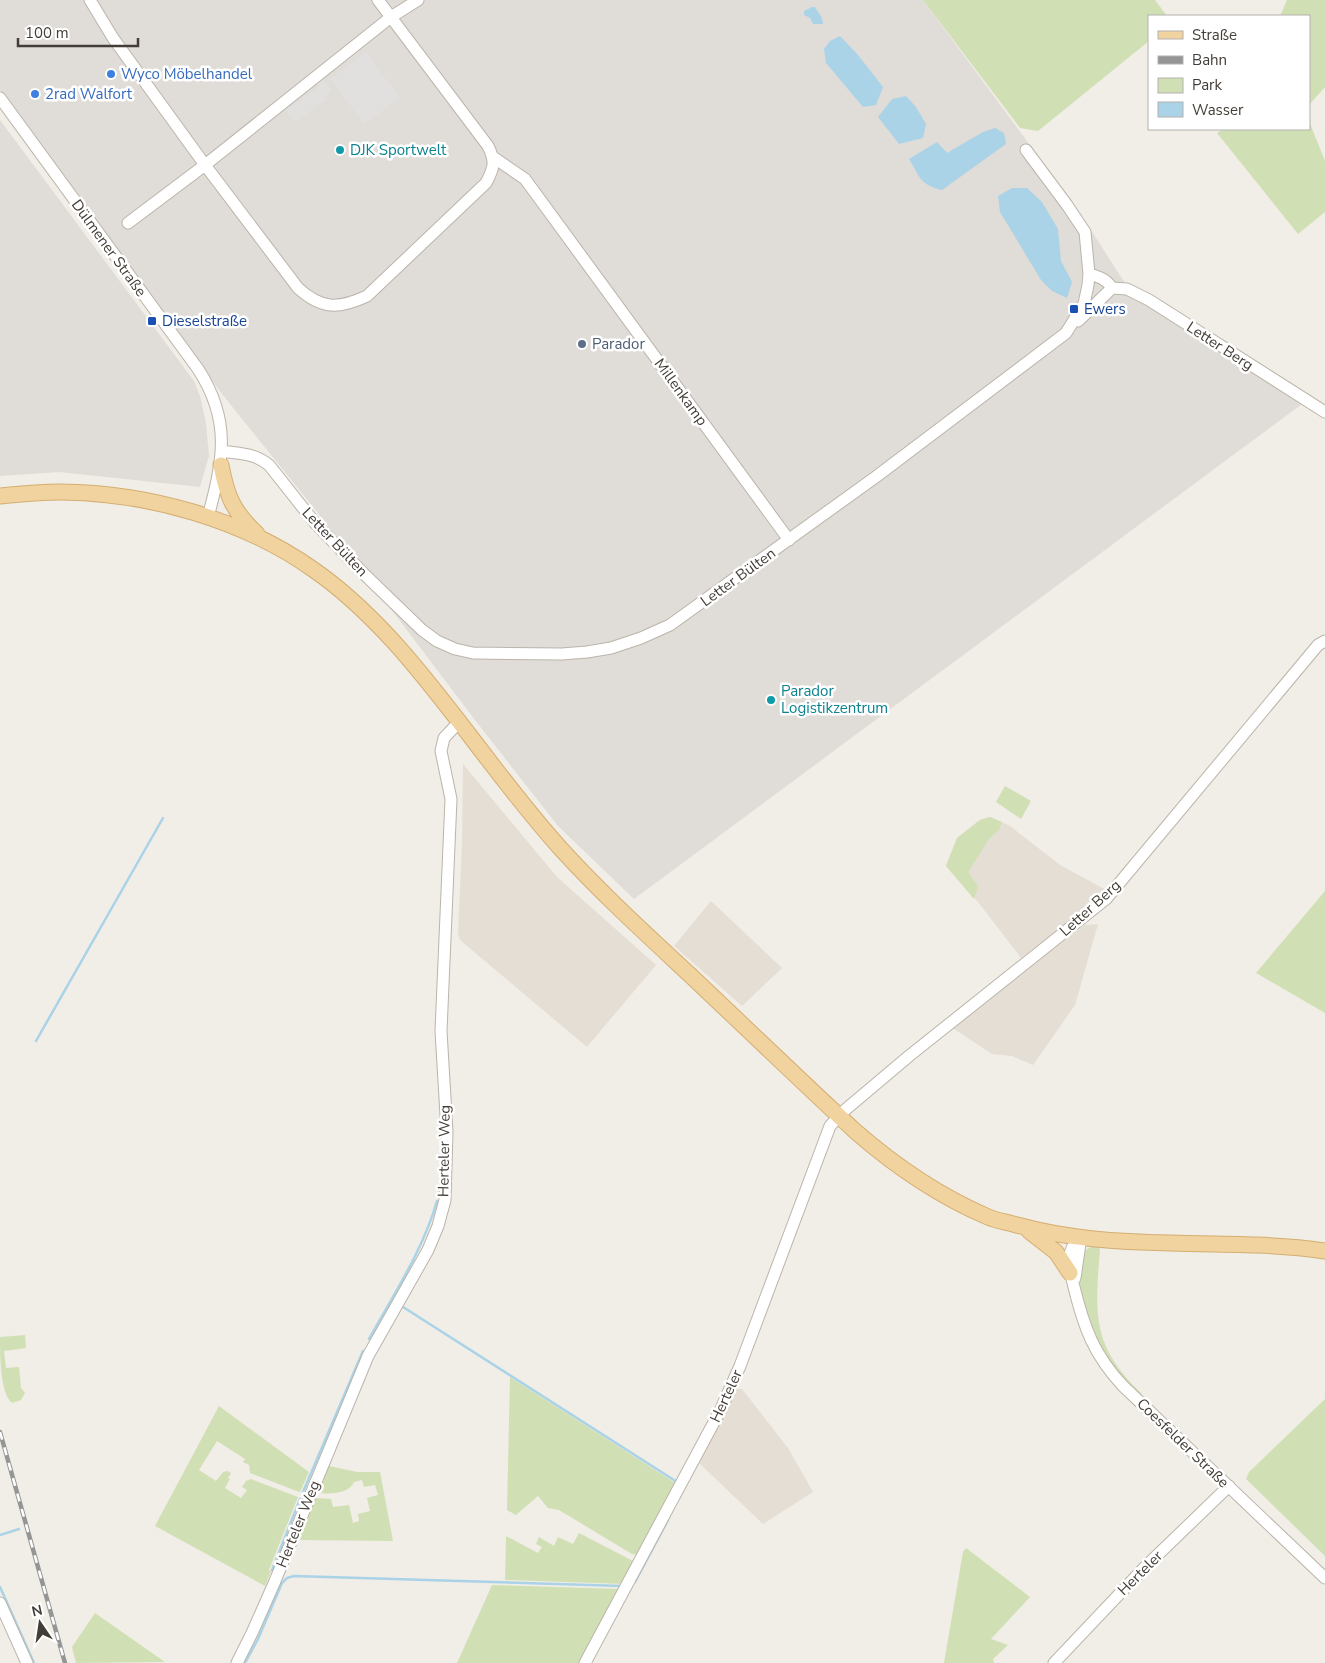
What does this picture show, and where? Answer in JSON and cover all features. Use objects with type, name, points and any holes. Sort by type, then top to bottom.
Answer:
[{"type":"main road","points":[[222,458],[226,490],[232,503],[261,539]]},
{"type":"main road","points":[[0,496],[60,492],[106,495],[151,502],[208,517],[261,539],[310,567],[357,605],[399,648],[526,809],[586,876],[839,1116],[871,1145],[919,1180],[989,1217],[1022,1226],[1081,1237],[1103,1240],[1256,1244],[1325,1251]]},
{"type":"main road","points":[[1022,1226],[1056,1252],[1072,1280]]},
{"type":"street","points":[[90,0],[113,38],[205,165],[298,288],[308,298],[330,306],[353,303],[367,296],[486,183],[493,170],[493,157],[488,146],[378,0]]},
{"type":"street","points":[[128,223],[205,165],[392,17],[418,0]]},
{"type":"street","name":"Dülmener Straße","points":[[0,98],[202,376],[210,391],[217,412],[222,458],[218,484],[208,517]]},
{"type":"street","name":"Letter Bülten","points":[[222,458],[250,454],[260,458],[269,465],[315,523],[364,574],[422,630],[437,641],[455,649],[473,653],[562,654],[611,648],[641,638],[670,625],[789,540],[1066,333],[1071,327],[1084,304],[1089,274],[1085,232],[1026,150]]},
{"type":"street","name":"Millenkamp","points":[[493,157],[525,179],[789,540]]},
{"type":"street","points":[[1071,327],[1112,288],[1100,276],[1089,274]]},
{"type":"street","name":"Letter Berg","points":[[1112,288],[1128,289],[1149,300],[1325,412]]},
{"type":"street","name":"Letter Berg","points":[[839,1116],[909,1056],[1106,898],[1318,645],[1325,641]]},
{"type":"street","name":"Herteler Weg","points":[[237,1663],[275,1581],[368,1356],[428,1250],[438,1226],[445,1200],[447,1132],[441,1031],[451,799],[441,751],[444,738],[459,722]]},
{"type":"street","name":"Herteler","points":[[585,1663],[721,1409],[740,1366],[825,1137],[830,1126],[839,1116]]},
{"type":"street","name":"Coesfelder Straße","points":[[1081,1237],[1072,1280],[1078,1308],[1085,1328],[1099,1356],[1129,1392],[1325,1578]]},
{"type":"street","name":"Herteler","points":[[1054,1663],[1144,1568],[1229,1486]]},
{"type":"street","points":[[0,1603],[27,1663]]},
{"type":"shaded area","points":[[0,0],[923,0],[1080,213],[1130,291],[1302,404],[634,899],[558,826],[325,522],[222,394],[0,90]]},
{"type":"shaded area","points":[[366,52],[400,98],[364,124],[330,79]]},
{"type":"shaded area","points":[[323,78],[332,91],[324,97],[326,100],[294,122],[284,108],[288,105],[290,108],[319,87],[316,83]]},
{"type":"shaded area","points":[[0,120],[194,381],[200,396],[206,423],[209,456],[200,487],[59,472],[0,476]]},
{"type":"shaded area","points":[[463,764],[557,877],[656,965],[587,1047],[460,940],[458,934]]},
{"type":"shaded area","points":[[990,817],[1010,826],[1060,865],[1108,891],[1021,958],[978,902],[946,866],[957,838],[980,820]]},
{"type":"shaded area","points":[[711,901],[782,968],[742,1006],[674,946]]},
{"type":"shaded area","points":[[1098,924],[1075,1005],[1033,1065],[1012,1056],[992,1054],[951,1027],[1085,925]]},
{"type":"shaded area","points":[[733,1388],[742,1389],[788,1448],[813,1492],[763,1524],[699,1463]]},
{"type":"green space","points":[[923,0],[1155,0],[1166,15],[1148,15],[1148,42],[1038,131],[1020,128]]},
{"type":"green space","points":[[1287,0],[1325,0],[1325,87],[1310,104],[1310,15],[1280,15]]},
{"type":"green space","points":[[1310,124],[1325,161],[1325,212],[1298,234],[1217,133],[1222,130],[1310,130]]},
{"type":"green space","points":[[1005,786],[1031,801],[1021,819],[996,802]]},
{"type":"green space","points":[[990,817],[1002,822],[999,830],[989,839],[968,872],[978,886],[974,899],[946,866],[957,838],[980,820]]},
{"type":"green space","points":[[1325,891],[1325,1013],[1256,973]]},
{"type":"green space","points":[[1088,1248],[1100,1249],[1097,1292],[1098,1311],[1100,1328],[1105,1344],[1125,1377],[1141,1395],[1105,1355],[1088,1319],[1079,1273],[1082,1255]]},
{"type":"green space","points":[[25,1335],[26,1348],[4,1351],[6,1368],[19,1367],[21,1388],[25,1393],[21,1400],[12,1403],[5,1391],[3,1382],[0,1337]]},
{"type":"green space","points":[[510,1377],[677,1484],[639,1555],[632,1554],[559,1510],[548,1508],[538,1496],[516,1515],[507,1510]]},
{"type":"green space","points":[[1325,1399],[1325,1556],[1246,1479],[1249,1472]]},
{"type":"green space","points":[[219,1406],[309,1472],[300,1492],[294,1490],[250,1473],[249,1465],[243,1462],[245,1459],[217,1441],[199,1470],[216,1481],[223,1472],[231,1473],[225,1488],[241,1498],[247,1490],[242,1487],[246,1481],[251,1479],[298,1497],[269,1570],[271,1571],[265,1586],[155,1526]]},
{"type":"green space","points":[[329,1466],[357,1472],[380,1472],[393,1541],[299,1540],[316,1498],[331,1499],[333,1507],[349,1505],[353,1523],[359,1521],[358,1514],[370,1511],[367,1498],[378,1495],[375,1485],[364,1487],[362,1480],[354,1482],[352,1486],[344,1491],[318,1493]]},
{"type":"green space","points":[[579,1533],[633,1561],[624,1584],[505,1580],[506,1536],[538,1553],[542,1547],[536,1544],[539,1537],[554,1546],[558,1537],[573,1544]]},
{"type":"green space","points":[[966,1548],[1030,1597],[991,1639],[1008,1645],[993,1659],[994,1663],[944,1663],[963,1552]]},
{"type":"green space","points":[[492,1585],[621,1589],[581,1663],[457,1663]]},
{"type":"green space","points":[[95,1613],[165,1662],[76,1663],[72,1647]]},
{"type":"water","points":[[815,7],[822,18],[823,24],[813,24],[810,18],[804,15],[804,11]]},
{"type":"water","points":[[840,36],[858,55],[883,87],[876,105],[863,107],[826,63],[824,49],[830,41]]},
{"type":"water","points":[[906,96],[916,107],[926,124],[923,138],[899,144],[878,117],[892,99]]},
{"type":"water","points":[[995,128],[1004,133],[1006,144],[942,190],[925,183],[909,159],[937,142],[947,153],[983,132]]},
{"type":"water","points":[[1012,188],[1027,188],[1042,202],[1058,229],[1061,261],[1072,282],[1067,298],[1052,291],[1041,280],[1000,212],[998,196]]},
{"type":"waterway","points":[[36,1041],[163,818]]},
{"type":"waterway","points":[[369,1339],[416,1254],[437,1201]]},
{"type":"waterway","points":[[403,1307],[677,1482]]},
{"type":"waterway","points":[[303,1492],[363,1351]]},
{"type":"waterway","points":[[272,1570],[300,1499]]},
{"type":"waterway","points":[[635,1582],[668,1520]]},
{"type":"waterway","points":[[0,1535],[19,1529]]},
{"type":"waterway","points":[[245,1663],[258,1639],[282,1583],[287,1578],[294,1576],[622,1586]]},
{"type":"waterway","points":[[0,1587],[34,1663]]},
{"type":"railway","points":[[0,1432],[65,1663]]},
{"type":"place","name":"Wyco Möbelhandel","points":[[111,74]]},
{"type":"place","name":"2rad Walfort","points":[[35,94]]},
{"type":"place","name":"DJK Sportwelt","points":[[340,150]]},
{"type":"place","name":"Ewers","points":[[1074,309]]},
{"type":"place","name":"Dieselstraße","points":[[152,321]]},
{"type":"place","name":"Parador","points":[[582,344]]},
{"type":"place","name":"Parador Logistikzentrum","points":[[771,700]]}]
